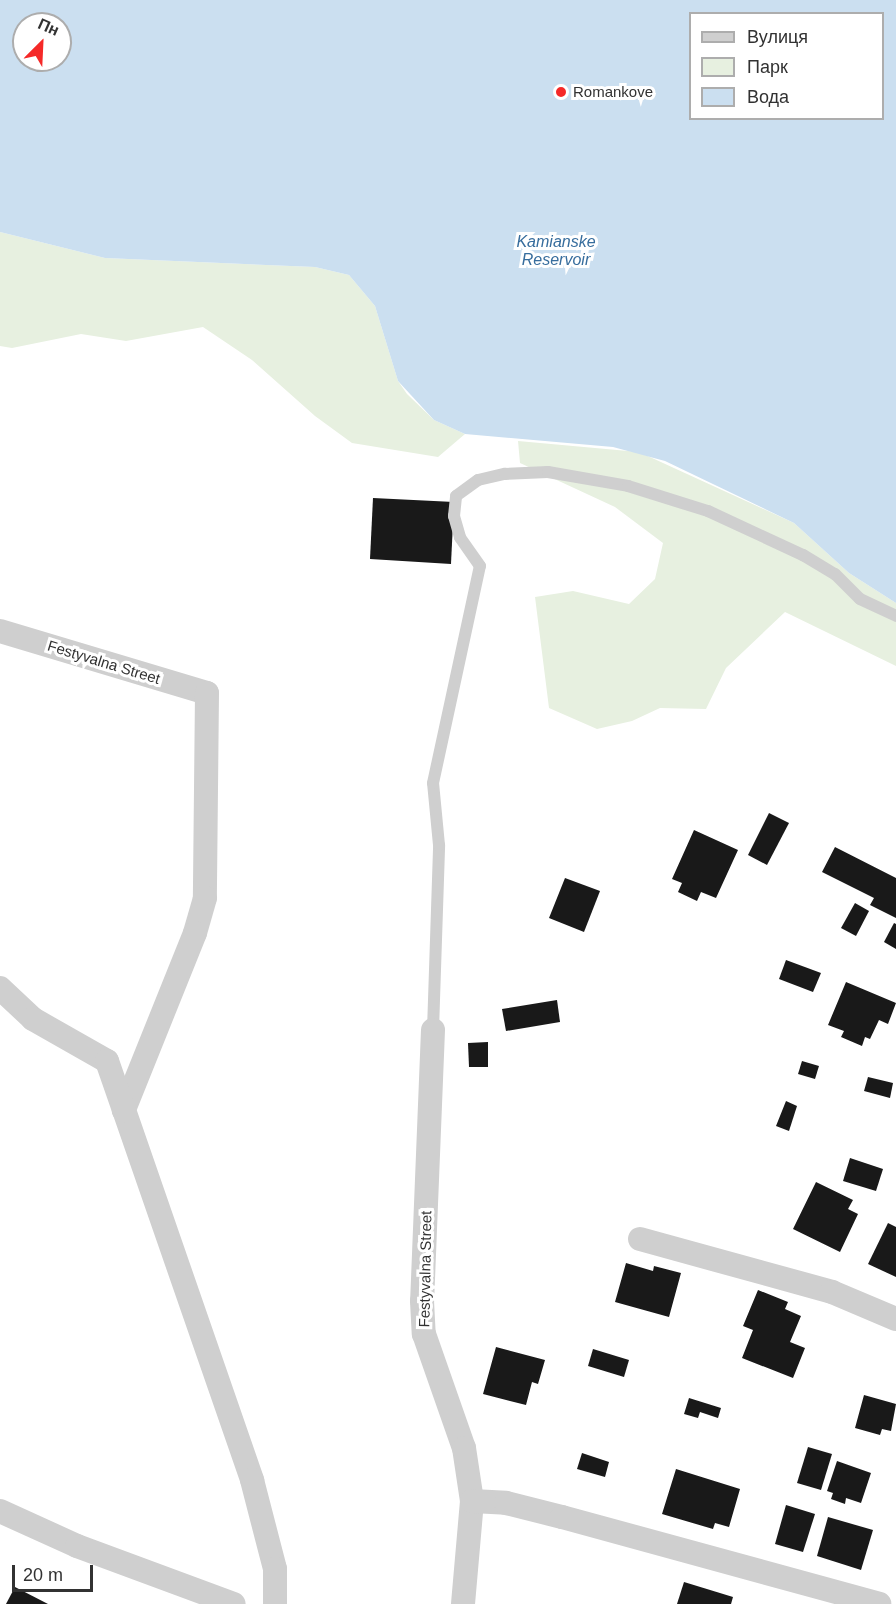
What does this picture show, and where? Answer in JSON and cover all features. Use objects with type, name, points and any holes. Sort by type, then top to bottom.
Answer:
[{"type":"street","name":"Festyvalna Street","points":[[0,631],[207,693],[205,898],[195,933],[124,1110]]},
{"type":"street","points":[[0,988],[33,1019],[107,1061],[252,1480],[275,1569],[275,1604]]},
{"type":"street","name":"Festyvalna Street","points":[[434,1030],[424,1334],[464,1448],[472,1501],[463,1604]]},
{"type":"street","points":[[640,1239],[832,1292],[896,1319]]},
{"type":"street","points":[[472,1501],[506,1503],[562,1517],[879,1604]]},
{"type":"street","points":[[0,1511],[76,1546],[234,1604]]},
{"type":"lane","points":[[434,1030],[439,845],[433,783],[480,566],[460,537],[454,516],[456,496],[477,480],[505,474],[548,472],[628,486],[708,512],[803,555],[835,574],[860,599],[896,616]]},
{"type":"green space","points":[[0,232],[105,258],[315,267],[349,275],[375,306],[398,381],[407,394],[434,420],[465,434],[438,457],[352,443],[315,416],[252,360],[203,327],[126,341],[81,334],[12,348],[0,346]]},
{"type":"green space","points":[[518,441],[639,452],[794,523],[849,573],[896,603],[896,666],[785,612],[726,668],[706,709],[660,708],[632,721],[597,729],[549,708],[535,597],[573,591],[629,604],[655,579],[663,543],[615,507],[520,463]]},
{"type":"water","name":"Kamianske Reservoir","points":[[0,0],[896,0],[896,603],[849,573],[794,523],[665,461],[613,447],[465,434],[434,420],[398,381],[375,306],[349,275],[315,267],[105,258],[0,232]]},
{"type":"building","points":[[373,498],[454,502],[451,564],[370,559]]},
{"type":"building","points":[[769,813],[789,823],[767,865],[748,855]]},
{"type":"building","points":[[694,830],[738,850],[716,898],[701,892],[697,901],[678,892],[682,883],[672,879]]},
{"type":"building","points":[[835,847],[896,878],[896,918],[870,905],[874,898],[822,872]]},
{"type":"building","points":[[565,878],[600,891],[584,932],[549,918]]},
{"type":"building","points":[[855,903],[869,911],[856,936],[841,928]]},
{"type":"building","points":[[894,923],[896,924],[896,949],[884,942]]},
{"type":"building","points":[[786,960],[821,973],[813,992],[779,979]]},
{"type":"building","points":[[846,982],[896,1003],[888,1024],[879,1020],[870,1039],[865,1037],[862,1046],[841,1037],[844,1031],[828,1025]]},
{"type":"building","points":[[557,1000],[560,1022],[506,1031],[502,1009]]},
{"type":"building","points":[[488,1042],[488,1067],[469,1067],[468,1043]]},
{"type":"building","points":[[802,1061],[819,1066],[815,1079],[798,1074]]},
{"type":"building","points":[[868,1077],[893,1083],[890,1098],[864,1091]]},
{"type":"building","points":[[786,1101],[797,1106],[789,1131],[776,1126]]},
{"type":"building","points":[[850,1158],[883,1169],[876,1191],[843,1181]]},
{"type":"building","points":[[816,1182],[853,1200],[848,1209],[858,1214],[840,1252],[793,1229]]},
{"type":"building","points":[[888,1223],[896,1227],[896,1277],[868,1264]]},
{"type":"building","points":[[626,1263],[653,1271],[654,1266],[681,1273],[669,1317],[615,1302]]},
{"type":"building","points":[[758,1290],[788,1302],[785,1309],[801,1316],[790,1342],[805,1348],[793,1378],[742,1358],[753,1330],[743,1326]]},
{"type":"building","points":[[496,1347],[545,1360],[538,1384],[532,1382],[526,1405],[483,1394]]},
{"type":"building","points":[[593,1349],[629,1360],[624,1377],[588,1366]]},
{"type":"building","points":[[864,1395],[896,1404],[891,1431],[882,1429],[880,1435],[855,1428]]},
{"type":"building","points":[[689,1398],[721,1408],[718,1418],[700,1412],[698,1418],[684,1414]]},
{"type":"building","points":[[808,1447],[832,1454],[821,1490],[797,1483]]},
{"type":"building","points":[[582,1453],[609,1462],[605,1477],[577,1469]]},
{"type":"building","points":[[837,1461],[871,1473],[861,1503],[846,1498],[845,1504],[831,1499],[833,1493],[827,1491]]},
{"type":"building","points":[[676,1469],[740,1489],[729,1527],[715,1523],[713,1529],[662,1514]]},
{"type":"building","points":[[786,1505],[815,1514],[803,1552],[775,1544]]},
{"type":"building","points":[[828,1517],[873,1530],[861,1570],[817,1556]]},
{"type":"building","points":[[684,1582],[733,1597],[731,1604],[677,1604]]},
{"type":"building","points":[[15,1587],[48,1604],[6,1604]]},
{"type":"place","name":"Romankove","points":[[561,92]]}]
